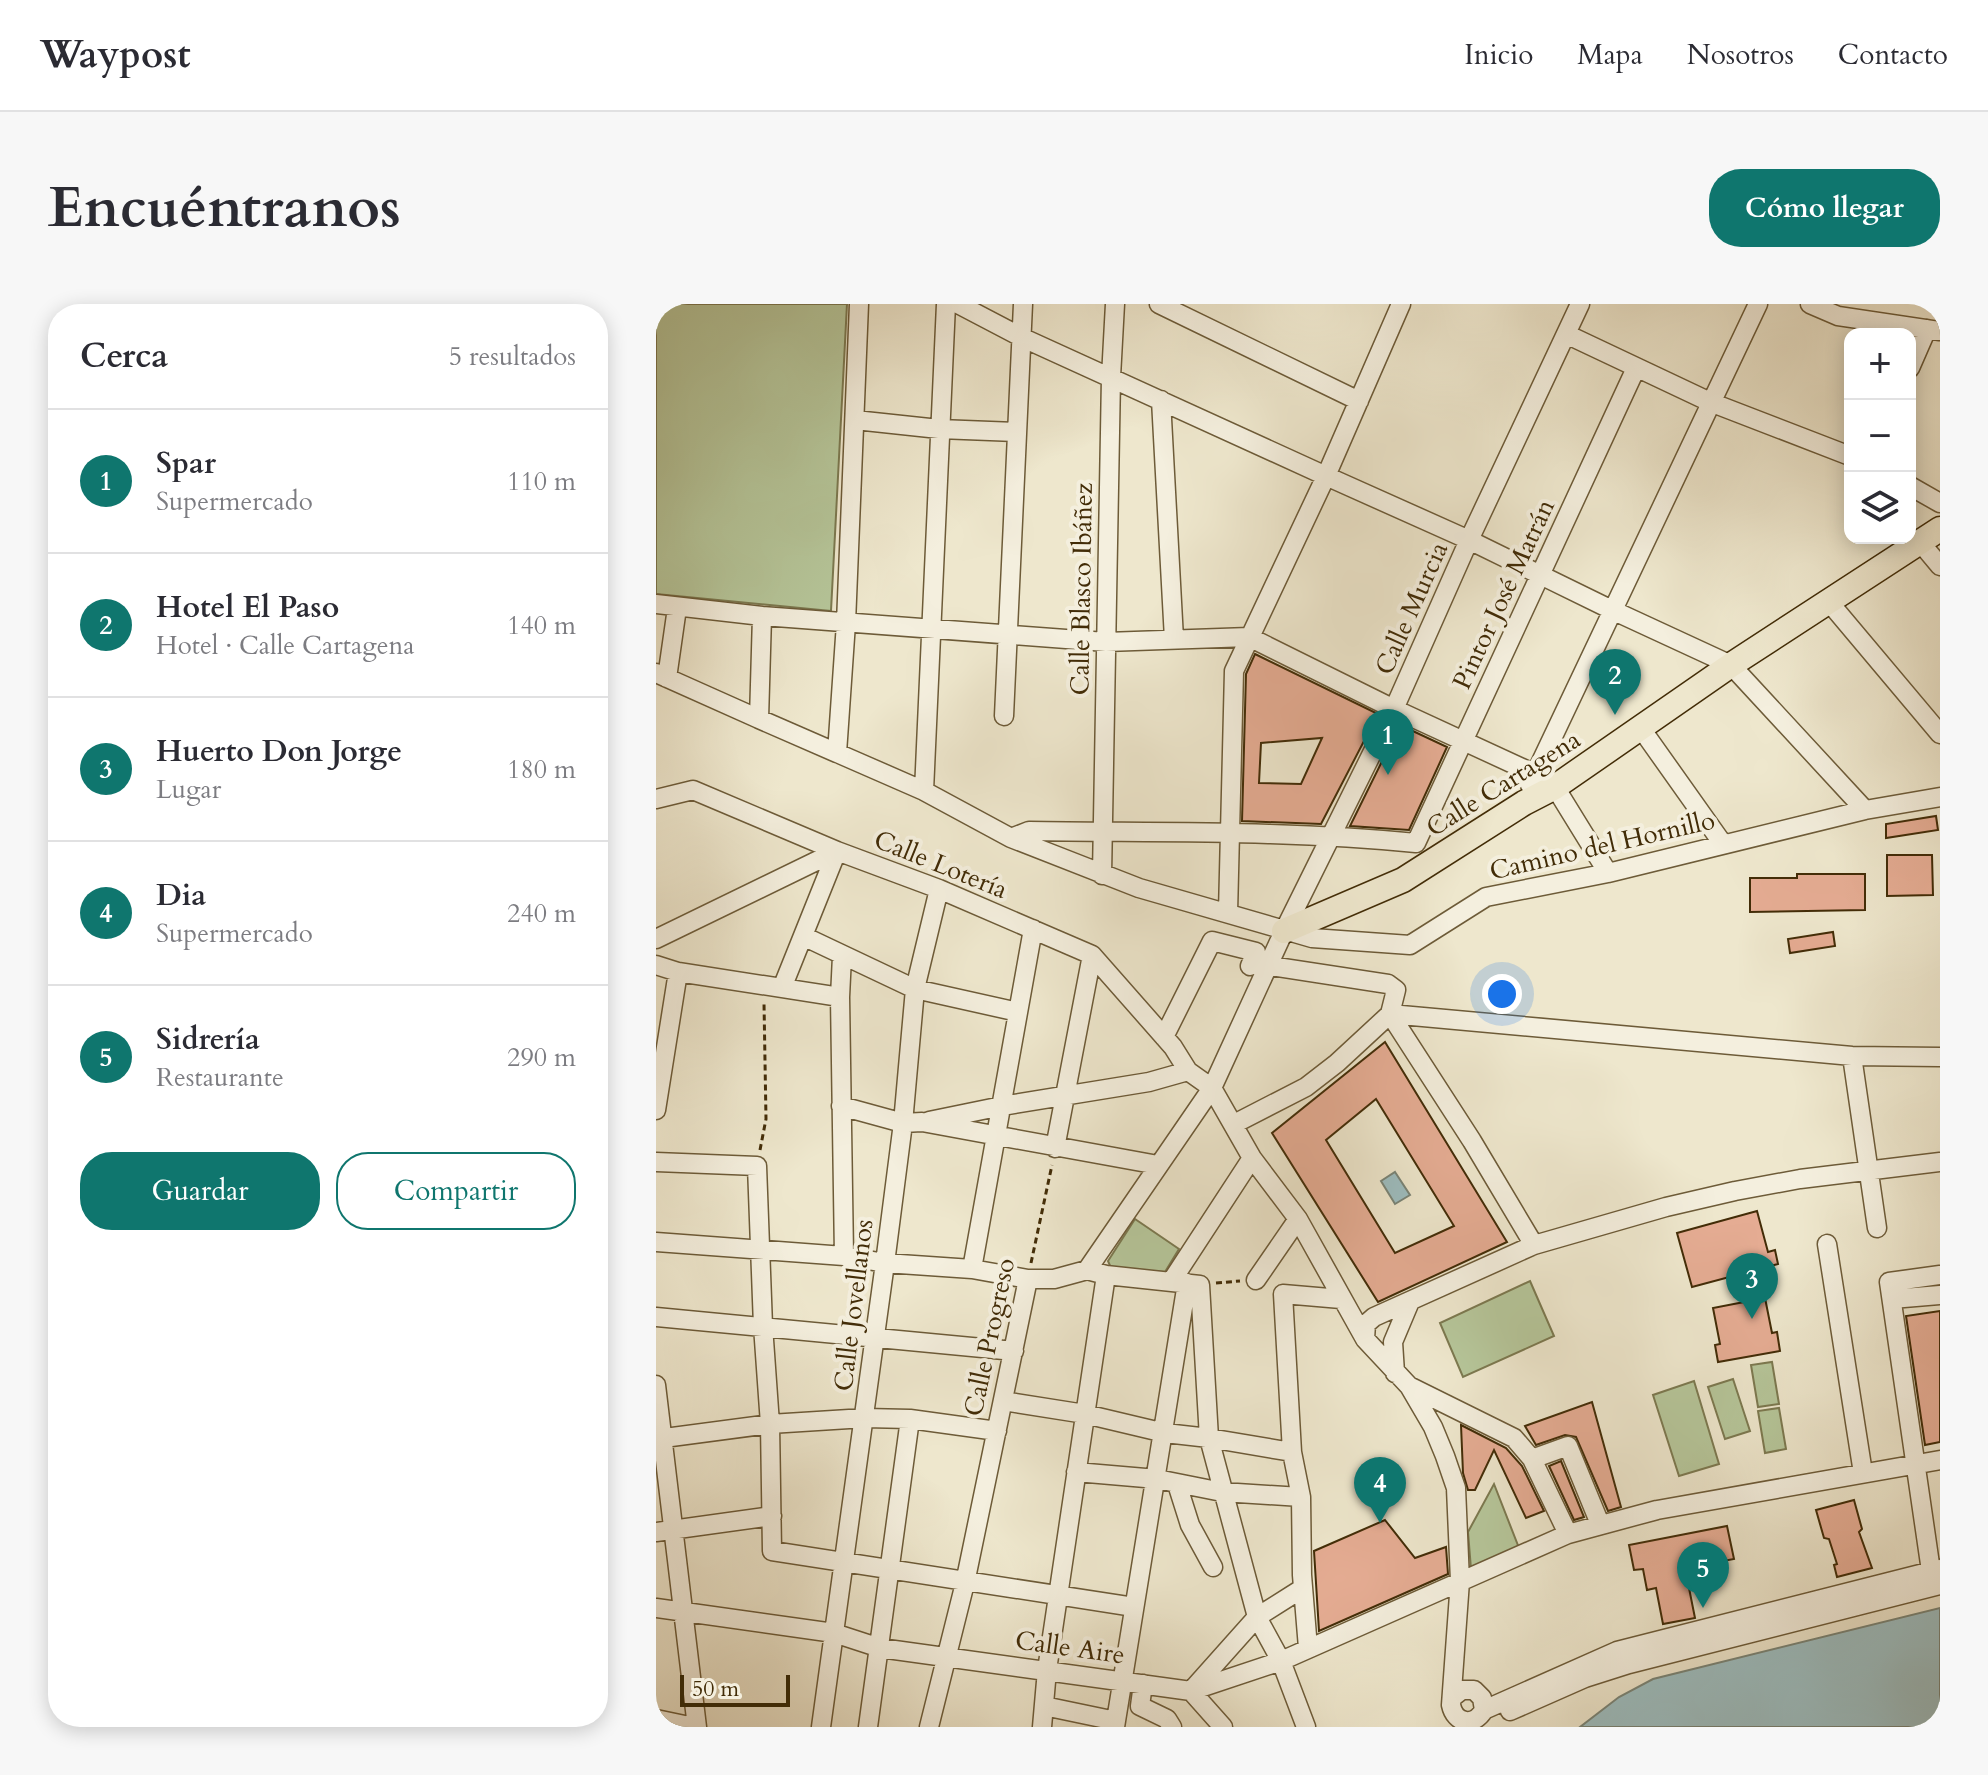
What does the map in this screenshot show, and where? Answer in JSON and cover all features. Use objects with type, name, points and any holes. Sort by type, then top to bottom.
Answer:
[{"type":"main road","name":"Calle Cartagena","points":[[1284,931],[1403,880],[1418,855],[1524,803],[1545,780],[1640,727],[1930,536]]},
{"type":"street","points":[[837,753],[846,623],[859,304]]},
{"type":"street","points":[[924,791],[946,304]]},
{"type":"street","points":[[958,304],[1021,337],[1469,540],[1731,665],[1865,810]]},
{"type":"street","points":[[1004,716],[1023,304]]},
{"type":"street","name":"Calle Blasco Ibáñez","points":[[1102,875],[1115,304]]},
{"type":"street","points":[[1159,304],[1359,401]]},
{"type":"street","points":[[1228,913],[1234,671],[1326,476],[1401,304]]},
{"type":"street","name":"Calle Murcia","points":[[1096,1273],[1158,1165],[1212,1088],[1284,931],[1394,709],[1580,304]]},
{"type":"street","points":[[1545,780],[1612,610],[1758,304]]},
{"type":"street","points":[[1810,304],[1838,316],[1867,312],[1933,330],[1916,358]]},
{"type":"street","points":[[1566,334],[1710,402],[1844,454]]},
{"type":"street","name":"Pintor José Matrán","points":[[1418,855],[1463,741],[1636,368]]},
{"type":"street","points":[[1161,400],[1174,639]]},
{"type":"street","points":[[855,420],[939,429],[1016,432]]},
{"type":"street","points":[[1916,489],[1940,503]]},
{"type":"street","points":[[1930,536],[1940,566]]},
{"type":"street","points":[[1829,602],[1940,734]]},
{"type":"street","points":[[656,604],[762,616],[1106,642],[1249,637],[1545,780],[1608,873]]},
{"type":"street","points":[[662,676],[677,608]]},
{"type":"street","points":[[759,719],[762,616]]},
{"type":"street","name":"Camino del Hornillo","points":[[662,676],[924,791],[1011,838],[1102,875],[1312,938],[1410,945],[1486,897],[1608,873],[1865,810],[1940,797]]},
{"type":"street","points":[[1640,727],[1723,844]]},
{"type":"street","name":"Calle Lotería","points":[[656,799],[693,790],[837,851],[939,889],[1092,955],[1168,1042],[1188,1071]]},
{"type":"street","points":[[1011,838],[1029,831],[1332,835],[1418,855]]},
{"type":"street","points":[[773,987],[803,936],[837,851]]},
{"type":"street","points":[[656,939],[837,851]]},
{"type":"street","name":"Calle Jovellanos","points":[[821,1727],[903,1123],[915,989],[939,889]]},
{"type":"street","points":[[972,1269],[1033,929]]},
{"type":"street","points":[[803,936],[915,989],[1018,1012]]},
{"type":"street","points":[[1168,1042],[1212,941],[1256,952],[1250,966]]},
{"type":"street","points":[[1055,1148],[1092,955]]},
{"type":"street","points":[[842,956],[844,1256]]},
{"type":"street","points":[[656,965],[678,972],[840,997]]},
{"type":"street","points":[[1234,1124],[1306,1087],[1337,1063],[1390,1014],[1396,990],[1388,984],[1270,966]]},
{"type":"street","points":[[656,1110],[678,972]]},
{"type":"street","points":[[1390,1014],[1852,1056],[1940,1057]]},
{"type":"street","points":[[1390,1014],[1472,1141],[1534,1245]]},
{"type":"street","points":[[1852,1056],[1877,1228]]},
{"type":"street","points":[[841,1106],[903,1123],[922,1122],[1149,1082],[1188,1071],[1212,1088],[1252,1158],[1298,1219],[1369,1343],[1409,1386],[1514,1438],[1532,1459],[1568,1534]]},
{"type":"street","points":[[922,1122],[1158,1165]]},
{"type":"street","points":[[1044,1706],[1115,1724],[1165,1433],[1186,1283],[1252,1158]]},
{"type":"street","points":[[656,1162],[757,1166],[770,1424],[772,1551],[1134,1607]]},
{"type":"street","points":[[1369,1343],[1366,1324],[1376,1317],[1534,1245],[1735,1191],[1800,1179],[1940,1162]]},
{"type":"street","points":[[1256,1280],[1298,1219]]},
{"type":"street","points":[[656,1242],[844,1256],[885,1263],[972,1269],[1028,1279],[1096,1273],[1186,1283]]},
{"type":"street","points":[[1827,1244],[1863,1473]]},
{"type":"street","points":[[1042,1727],[1047,1670],[1085,1414],[1096,1273]]},
{"type":"street","points":[[1409,1386],[1433,1427],[1456,1488],[1460,1581],[1450,1723],[1471,1722],[1617,1651],[1937,1575],[1913,1464],[1889,1282],[1940,1275]]},
{"type":"street","name":"Calle Progreso","points":[[929,1727],[965,1583],[1028,1279]]},
{"type":"street","points":[[1186,1283],[1209,1438],[1222,1492],[1257,1617],[1281,1661],[1306,1727]]},
{"type":"street","points":[[1308,1648],[1301,1497],[1292,1452],[1283,1294],[1344,1303],[1392,1322],[1395,1373]]},
{"type":"street","points":[[1892,1299],[1940,1295]]},
{"type":"street","points":[[1369,1343],[1383,1348],[1394,1337],[1409,1304]]},
{"type":"street","points":[[656,1317],[1014,1351]]},
{"type":"street","points":[[656,1385],[664,1531],[684,1610],[696,1727],[656,1719]]},
{"type":"street","points":[[1003,1401],[1085,1414],[1165,1433],[1292,1452]]},
{"type":"street","points":[[659,1439],[770,1424],[865,1418],[910,1419],[997,1431]]},
{"type":"street","points":[[868,1727],[910,1419]]},
{"type":"street","points":[[1532,1459],[1568,1446],[1600,1524]]},
{"type":"street","name":"Calle Aire","points":[[656,1608],[834,1633],[880,1648],[1191,1691],[1281,1661],[1568,1534],[1600,1524],[1657,1510],[1940,1460]]},
{"type":"street","points":[[1076,1472],[1157,1479],[1222,1492],[1301,1497]]},
{"type":"street","points":[[1177,1484],[1190,1525],[1213,1567]]},
{"type":"street","points":[[664,1531],[772,1516]]},
{"type":"street","points":[[1223,1727],[1191,1691],[1257,1617],[1303,1588]]},
{"type":"street","points":[[1456,1648],[1474,1690],[1482,1698],[1481,1718]]},
{"type":"street","points":[[1143,1684],[1140,1706],[1167,1719],[1172,1727]]},
{"type":"street","points":[[1453,1697],[1462,1690],[1474,1690]]},
{"type":"path","points":[[757,1166],[766,1119],[773,987]]},
{"type":"path","name":"Calle Progreso","points":[[1028,1279],[1055,1148]]},
{"type":"green space","points":[[656,304],[847,304],[831,611],[656,594]]},
{"type":"green space","points":[[1135,1219],[1179,1249],[1165,1272],[1111,1268],[1108,1261]]},
{"type":"green space","points":[[1530,1281],[1554,1336],[1463,1377],[1440,1323]]},
{"type":"green space","points":[[1772,1362],[1779,1404],[1758,1407],[1751,1365]]},
{"type":"green space","points":[[1733,1379],[1750,1431],[1725,1439],[1708,1387]]},
{"type":"green space","points":[[1694,1381],[1719,1464],[1679,1476],[1653,1395]]},
{"type":"green space","points":[[1779,1408],[1786,1449],[1765,1453],[1758,1411]]},
{"type":"green space","points":[[1494,1484],[1519,1548],[1471,1569],[1468,1532]]},
{"type":"water","points":[[1395,1172],[1410,1195],[1395,1204],[1381,1181]]},
{"type":"water","points":[[1940,1608],[1940,1727],[1580,1727],[1619,1697],[1653,1679]]},
{"type":"building","points":[[1255,654],[1378,714],[1321,824],[1242,821],[1246,674]],"holes":[[[1322,738],[1301,784],[1259,783],[1261,743]]]},
{"type":"building","points":[[1400,725],[1447,747],[1409,830],[1350,826]]},
{"type":"building","points":[[1936,816],[1938,830],[1886,838],[1886,824]]},
{"type":"building","points":[[1887,855],[1932,855],[1933,895],[1887,896]]},
{"type":"building","points":[[1797,874],[1865,874],[1865,910],[1750,912],[1750,878],[1797,878]]},
{"type":"building","points":[[1833,932],[1835,946],[1790,953],[1788,939]]},
{"type":"building","points":[[1385,1042],[1507,1242],[1378,1302],[1272,1133]],"holes":[[[1376,1099],[1454,1226],[1395,1253],[1326,1140]]]},
{"type":"building","points":[[1757,1211],[1768,1252],[1775,1250],[1778,1264],[1692,1287],[1677,1233]]},
{"type":"building","points":[[1765,1298],[1772,1333],[1777,1332],[1780,1351],[1718,1362],[1715,1345],[1720,1344],[1713,1308]]},
{"type":"building","points":[[1940,1311],[1940,1442],[1925,1445],[1906,1316]]},
{"type":"building","points":[[1592,1402],[1621,1507],[1608,1511],[1576,1437],[1565,1435],[1536,1445],[1525,1426]]},
{"type":"building","points":[[1461,1425],[1506,1448],[1522,1466],[1544,1511],[1526,1518],[1494,1450],[1475,1490],[1468,1490],[1463,1473]]},
{"type":"building","points":[[1561,1461],[1584,1517],[1574,1520],[1549,1466]]},
{"type":"building","points":[[1854,1500],[1862,1529],[1859,1532],[1872,1568],[1837,1577],[1834,1565],[1837,1564],[1829,1539],[1824,1538],[1816,1510]]},
{"type":"building","points":[[1385,1520],[1415,1558],[1446,1547],[1448,1574],[1319,1631],[1314,1551]]},
{"type":"building","points":[[1727,1526],[1734,1559],[1685,1568],[1695,1618],[1663,1624],[1656,1588],[1647,1590],[1643,1569],[1634,1570],[1629,1545]]},
{"type":"place","name":"Hotel El Paso","points":[[1615,715]]},
{"type":"place","name":"Spar","points":[[1388,775]]},
{"type":"place","name":"Huerto Don Jorge","points":[[1752,1319]]},
{"type":"place","name":"Dia","points":[[1380,1523]]},
{"type":"place","name":"Sidrería","points":[[1703,1608]]}]
